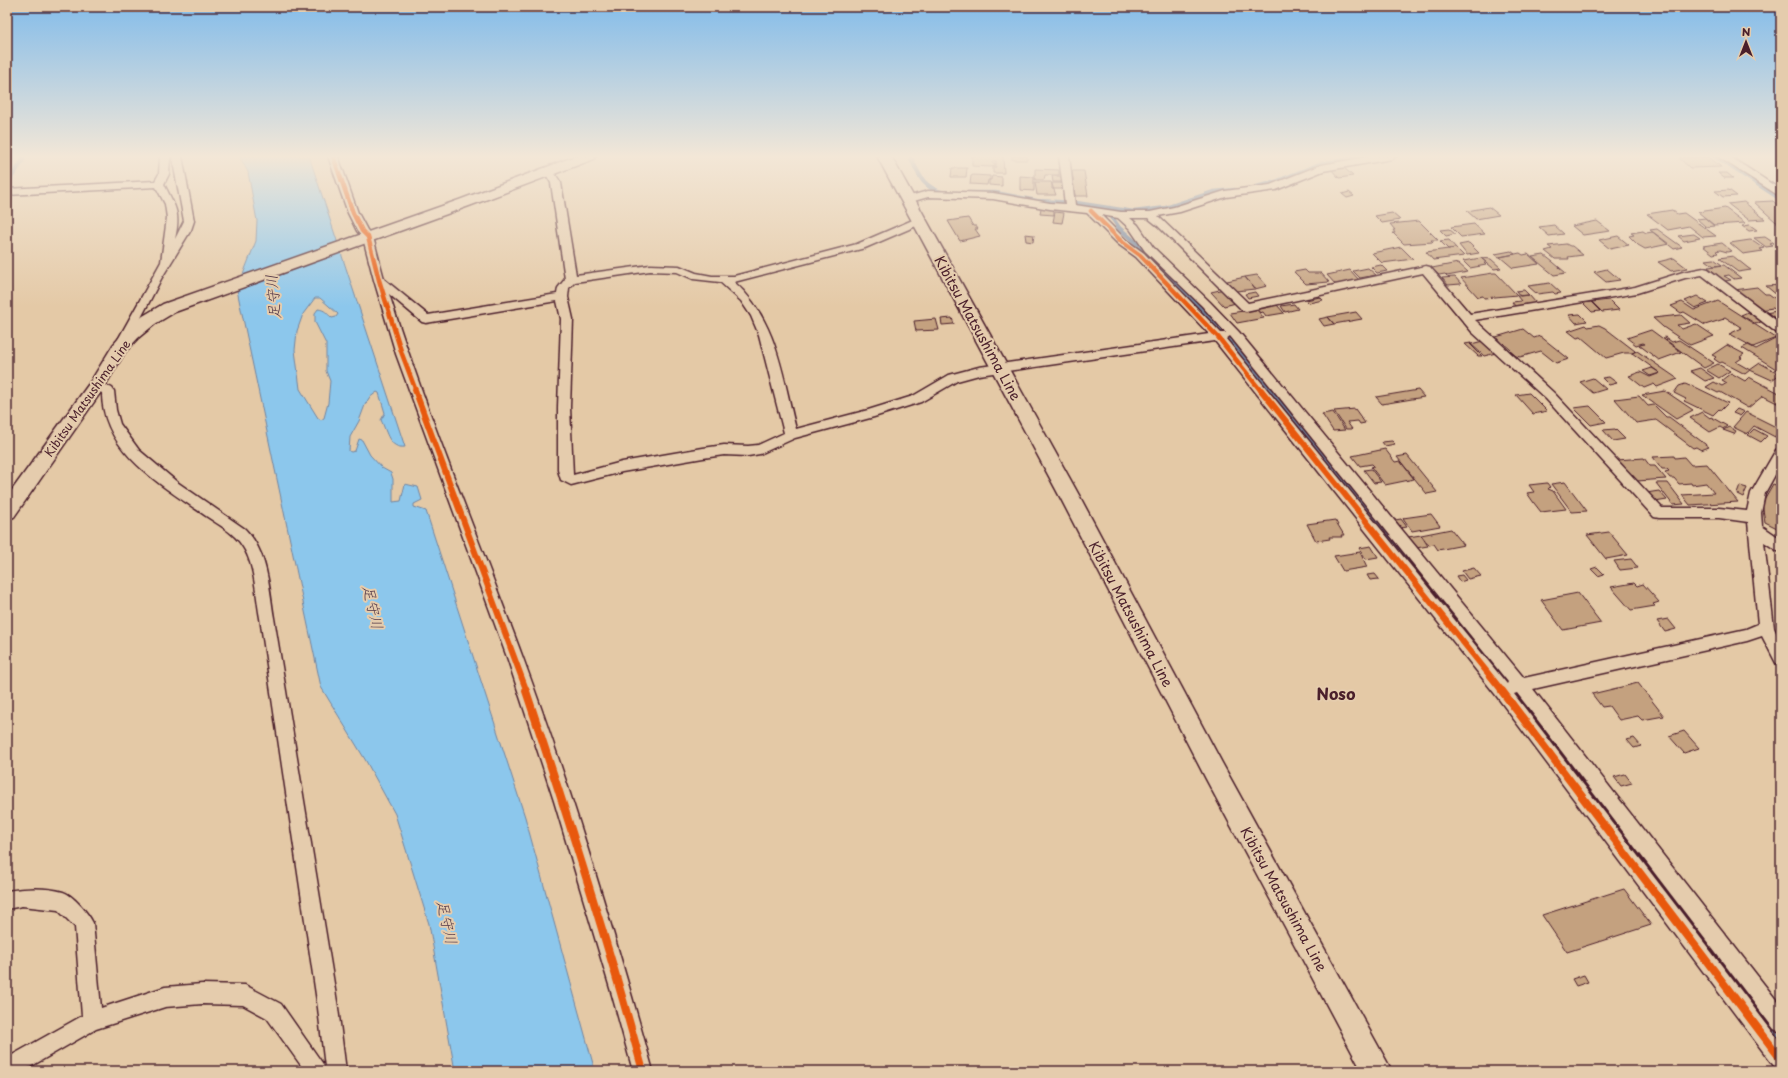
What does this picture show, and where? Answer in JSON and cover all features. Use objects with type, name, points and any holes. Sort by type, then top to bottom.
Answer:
[{"type":"main road","name":"Kibitsu Matsushima Line","points":[[7,512],[97,385],[119,349],[132,334],[149,320],[169,308],[455,206]]},
{"type":"main road","name":"Kibitsu Matsushima Line","points":[[911,206],[1070,497],[1214,771],[1378,1071]]},
{"type":"street","points":[[166,262],[167,247],[172,228],[173,215],[171,206]]},
{"type":"street","points":[[119,349],[142,304],[186,230],[190,220],[187,206]]},
{"type":"street","points":[[351,206],[362,231],[361,239],[379,280],[402,354],[432,438],[516,660],[563,801],[622,995],[642,1071]]},
{"type":"street","points":[[560,206],[571,279]]},
{"type":"street","points":[[1076,206],[1091,211],[1120,215],[1150,215],[1187,206]]},
{"type":"street","points":[[1091,211],[1122,242],[1140,255],[1218,337],[1501,689],[1781,1059]]},
{"type":"street","points":[[1120,215],[1134,227],[1149,249],[1206,304],[1235,335],[1520,685],[1781,1022]]},
{"type":"street","points":[[1150,215],[1162,224],[1246,307],[1426,269],[1476,329],[1550,396],[1659,513],[1736,513],[1755,523],[1781,547]]},
{"type":"street","points":[[919,221],[861,246],[748,276],[724,280],[693,276],[679,268],[650,268],[571,279],[564,288],[562,297],[567,319],[564,407],[566,477],[571,480],[622,467],[724,450],[748,451],[760,449],[791,435],[870,414],[917,399],[953,378],[999,367],[1235,335]]},
{"type":"street","points":[[1468,318],[1637,290],[1683,275],[1704,271],[1781,330]]},
{"type":"street","points":[[379,280],[426,319],[562,297]]},
{"type":"street","points":[[724,280],[731,284],[752,308],[760,321],[770,352],[791,435]]},
{"type":"street","points":[[142,304],[169,308]]},
{"type":"street","points":[[97,385],[108,391],[110,416],[115,428],[125,442],[152,469],[174,487],[240,532],[249,544],[255,560],[267,618],[328,1008],[336,1071]]},
{"type":"street","points":[[1781,453],[1758,493],[1755,503],[1755,523],[1766,628],[1781,658]]},
{"type":"street","points":[[1501,689],[1747,635],[1766,628]]},
{"type":"street","points":[[7,900],[22,897],[62,901],[84,923],[92,1021]]},
{"type":"street","points":[[7,1069],[92,1021],[165,997],[202,994],[245,995],[274,1011],[317,1071]]},
{"type":"water","name":"足守川","points":[[254,206],[326,206],[405,447],[395,445],[389,439],[381,420],[385,413],[379,393],[377,392],[369,398],[365,405],[359,421],[350,437],[349,451],[355,451],[359,439],[362,440],[370,455],[382,468],[391,473],[393,479],[393,502],[401,501],[405,484],[418,487],[422,500],[414,504],[414,507],[426,511],[525,817],[595,1071],[455,1071],[429,924],[395,814],[366,761],[321,687],[237,290],[256,241],[257,221]],"holes":[[[315,298],[320,298],[338,314],[336,317],[332,318],[321,309],[318,309],[315,313],[315,322],[326,344],[326,371],[330,381],[328,403],[324,418],[321,420],[318,418],[300,389],[295,350],[297,331],[303,314]]]},
{"type":"building","points":[[1731,206],[1749,206],[1765,219],[1749,220]]},
{"type":"building","points":[[1759,206],[1779,206],[1781,208],[1781,222],[1776,222]]},
{"type":"building","points":[[1489,207],[1499,215],[1476,219],[1467,211]]},
{"type":"building","points":[[1041,208],[1054,209],[1054,215],[1040,214]]},
{"type":"building","points":[[1725,208],[1745,223],[1714,225],[1698,212]]},
{"type":"building","points":[[1672,210],[1677,214],[1684,213],[1716,236],[1703,237],[1689,226],[1668,230],[1647,214]]},
{"type":"building","points":[[1055,212],[1064,213],[1062,223],[1053,222]]},
{"type":"building","points":[[1392,213],[1400,220],[1382,223],[1375,216]]},
{"type":"building","points":[[968,218],[973,226],[976,226],[978,229],[975,229],[980,236],[960,241],[948,221]]},
{"type":"building","points":[[1705,218],[1714,226],[1706,227],[1697,219]]},
{"type":"building","points":[[1419,221],[1438,240],[1431,240],[1433,242],[1404,244],[1393,233],[1395,233],[1393,230],[1395,230],[1390,224]]},
{"type":"building","points":[[1597,221],[1610,231],[1583,235],[1572,226]]},
{"type":"building","points":[[1474,224],[1485,234],[1461,237],[1451,227]]},
{"type":"building","points":[[1554,225],[1564,234],[1549,236],[1539,227]]},
{"type":"building","points":[[1750,225],[1757,230],[1749,231],[1742,226]]},
{"type":"building","points":[[1449,229],[1455,234],[1446,236],[1440,230]]},
{"type":"building","points":[[1657,229],[1682,247],[1674,249],[1650,230]]},
{"type":"building","points":[[1643,231],[1646,233],[1653,232],[1669,244],[1645,249],[1638,245],[1629,236],[1634,235],[1631,233]]},
{"type":"building","points":[[1025,234],[1034,235],[1033,242],[1026,241]]},
{"type":"building","points":[[1694,234],[1700,238],[1684,241],[1678,236]]},
{"type":"building","points":[[1618,236],[1629,245],[1610,249],[1599,240]]},
{"type":"building","points":[[1765,237],[1774,243],[1770,244],[1773,246],[1766,247],[1754,238]]},
{"type":"building","points":[[1449,240],[1456,248],[1448,249],[1440,241]]},
{"type":"building","points":[[1750,240],[1764,248],[1760,249],[1763,251],[1743,254],[1730,243]]},
{"type":"building","points":[[1469,243],[1479,253],[1467,255],[1459,245]]},
{"type":"building","points":[[1722,243],[1732,251],[1727,252],[1720,250],[1716,251],[1718,253],[1713,254],[1703,246]]},
{"type":"building","points":[[1566,244],[1572,246],[1583,255],[1568,257],[1569,259],[1555,259],[1545,251],[1552,249],[1548,246]]},
{"type":"building","points":[[1401,247],[1413,259],[1382,263],[1372,253]]},
{"type":"building","points":[[1456,248],[1464,256],[1433,260],[1426,252]]},
{"type":"building","points":[[1511,251],[1515,254],[1499,257],[1495,254]]},
{"type":"building","points":[[1520,253],[1523,255],[1528,254],[1539,264],[1513,268],[1500,257]]},
{"type":"building","points":[[1544,255],[1566,273],[1554,275],[1532,257]]},
{"type":"building","points":[[1733,256],[1751,270],[1738,272],[1719,258]]},
{"type":"building","points":[[1481,258],[1491,259],[1501,268],[1494,269]]},
{"type":"building","points":[[1481,258],[1487,263],[1484,263],[1486,265],[1470,268],[1463,261]]},
{"type":"building","points":[[1674,258],[1687,268],[1671,271],[1658,262]]},
{"type":"building","points":[[1714,259],[1722,265],[1714,266],[1706,260]]},
{"type":"building","points":[[1458,263],[1468,272],[1447,276],[1445,274],[1439,275],[1432,268]]},
{"type":"building","points":[[1381,265],[1387,271],[1377,273],[1371,267]]},
{"type":"building","points":[[1724,265],[1741,278],[1734,279],[1729,275],[1724,276],[1731,280],[1725,281],[1708,267]]},
{"type":"building","points":[[1368,268],[1376,275],[1360,278],[1353,271]]},
{"type":"building","points":[[1607,269],[1620,280],[1606,282],[1594,272]]},
{"type":"building","points":[[1305,270],[1308,273],[1321,273],[1329,282],[1306,284],[1294,272]]},
{"type":"building","points":[[1350,270],[1359,280],[1336,285],[1327,275]]},
{"type":"building","points":[[1496,273],[1517,295],[1484,298],[1483,296],[1478,297],[1461,278]]},
{"type":"building","points":[[1257,275],[1267,286],[1255,289],[1245,277]]},
{"type":"building","points":[[1245,277],[1255,289],[1236,291],[1227,281]]},
{"type":"building","points":[[1455,277],[1461,284],[1448,285],[1442,278]]},
{"type":"building","points":[[1550,283],[1561,293],[1555,294],[1553,292],[1537,294],[1528,286]]},
{"type":"building","points":[[1781,285],[1781,296],[1778,296],[1766,286]]},
{"type":"building","points":[[1757,287],[1765,294],[1769,294],[1781,303],[1781,320],[1776,321],[1765,313],[1777,311],[1773,308],[1759,310],[1734,290]]},
{"type":"building","points":[[1224,289],[1236,303],[1224,306],[1211,292]]},
{"type":"building","points":[[1524,290],[1529,295],[1520,296],[1516,291]]},
{"type":"building","points":[[1255,292],[1258,296],[1248,298],[1245,294]]},
{"type":"building","points":[[1529,295],[1536,303],[1515,306],[1512,302],[1521,301],[1517,296]]},
{"type":"building","points":[[1697,296],[1708,303],[1695,308],[1685,301]]},
{"type":"building","points":[[1320,297],[1323,300],[1309,303],[1306,300]]},
{"type":"building","points":[[1609,300],[1619,310],[1602,312],[1592,302]]},
{"type":"building","points":[[1718,301],[1776,338],[1753,347],[1729,334],[1742,328],[1725,317],[1723,318],[1724,319],[1705,325],[1684,312],[1681,313],[1671,306],[1682,302],[1694,310]]},
{"type":"building","points":[[1591,302],[1600,311],[1592,312],[1583,303]]},
{"type":"building","points":[[1294,304],[1298,309],[1285,312],[1281,306]]},
{"type":"building","points":[[1277,305],[1284,313],[1266,316],[1263,312],[1260,313],[1257,309]]},
{"type":"building","points":[[1256,309],[1264,318],[1237,323],[1230,313]]},
{"type":"building","points":[[1356,312],[1362,319],[1334,324],[1328,317]]},
{"type":"building","points":[[1748,312],[1763,321],[1756,324],[1741,315]]},
{"type":"building","points":[[1580,314],[1587,321],[1576,323],[1569,315]]},
{"type":"building","points":[[1681,315],[1690,323],[1677,325],[1682,329],[1696,324],[1714,336],[1690,345],[1663,327],[1653,318]]},
{"type":"building","points":[[1328,317],[1334,324],[1324,326],[1319,319]]},
{"type":"building","points":[[952,318],[954,324],[942,325],[941,319]]},
{"type":"building","points":[[936,319],[939,330],[916,331],[914,321]]},
{"type":"building","points":[[1586,325],[1588,327],[1599,325],[1605,328],[1635,351],[1633,353],[1624,353],[1606,358],[1581,337],[1577,338],[1568,331]]},
{"type":"building","points":[[1523,329],[1534,338],[1540,336],[1569,359],[1556,363],[1541,351],[1520,357],[1516,356],[1496,337]]},
{"type":"building","points":[[1651,330],[1681,352],[1659,360],[1639,345],[1645,344],[1643,343],[1636,345],[1627,338]]},
{"type":"building","points":[[1665,337],[1672,342],[1679,340],[1714,363],[1704,368],[1663,338]]},
{"type":"building","points":[[1775,339],[1781,342],[1781,372],[1742,348],[1748,345],[1756,349]]},
{"type":"building","points":[[1483,341],[1496,353],[1484,356],[1471,344]]},
{"type":"building","points":[[1471,343],[1470,344],[1482,356],[1478,356],[1465,344]]},
{"type":"building","points":[[1727,345],[1744,354],[1740,357],[1742,358],[1736,362],[1750,370],[1745,374],[1714,359],[1716,357],[1712,355]]},
{"type":"building","points":[[1637,351],[1678,379],[1657,387],[1654,384],[1644,388],[1629,376],[1640,372],[1650,377],[1660,373],[1632,353]]},
{"type":"building","points":[[1760,363],[1780,374],[1772,380],[1750,370]]},
{"type":"building","points":[[1718,364],[1730,371],[1719,378],[1706,370]]},
{"type":"building","points":[[1652,368],[1660,373],[1650,376],[1643,371]]},
{"type":"building","points":[[1700,368],[1714,378],[1705,381],[1690,371]]},
{"type":"building","points":[[1731,373],[1745,381],[1749,377],[1781,394],[1781,405],[1763,396],[1748,408],[1720,392],[1718,393],[1706,387],[1714,382],[1722,386],[1727,383],[1722,380]]},
{"type":"building","points":[[1609,377],[1617,383],[1609,385],[1602,378]]},
{"type":"building","points":[[1593,378],[1606,389],[1593,393],[1580,382]]},
{"type":"building","points":[[1685,384],[1691,385],[1728,403],[1713,415],[1684,401],[1686,399],[1674,393],[1679,386]]},
{"type":"building","points":[[1418,390],[1424,397],[1382,404],[1376,397]]},
{"type":"building","points":[[1665,391],[1693,410],[1676,419],[1642,395]]},
{"type":"building","points":[[1529,393],[1547,411],[1533,414],[1516,395]]},
{"type":"building","points":[[1639,396],[1648,406],[1654,405],[1666,417],[1669,417],[1709,447],[1701,450],[1696,447],[1693,448],[1656,420],[1636,423],[1615,399]]},
{"type":"building","points":[[1590,406],[1606,422],[1591,425],[1574,408]]},
{"type":"building","points":[[1355,409],[1365,423],[1360,424],[1358,421],[1347,422],[1352,429],[1346,429],[1334,411]]},
{"type":"building","points":[[1737,409],[1744,412],[1740,416],[1733,413]]},
{"type":"building","points":[[1333,412],[1345,430],[1333,431],[1322,414]]},
{"type":"building","points":[[1702,412],[1710,418],[1711,417],[1727,426],[1723,429],[1720,427],[1710,432],[1690,418]]},
{"type":"building","points":[[1746,412],[1780,429],[1775,437],[1754,426],[1747,434],[1733,427]]},
{"type":"building","points":[[1729,427],[1736,431],[1734,434],[1723,430]]},
{"type":"building","points":[[1615,429],[1625,439],[1613,441],[1603,430]]},
{"type":"building","points":[[1754,429],[1767,436],[1761,442],[1748,435]]},
{"type":"building","points":[[1392,441],[1395,444],[1385,446],[1382,442]]},
{"type":"building","points":[[1385,449],[1395,462],[1400,461],[1414,479],[1385,485],[1371,467],[1374,466],[1372,464],[1360,466],[1352,456]]},
{"type":"building","points":[[1407,455],[1437,492],[1427,494],[1397,457]]},
{"type":"building","points":[[1674,456],[1675,458],[1684,457],[1691,465],[1707,464],[1738,502],[1690,505],[1682,495],[1714,493],[1706,483],[1692,485],[1691,483],[1679,484],[1674,478],[1670,478],[1665,472],[1669,471],[1667,469],[1662,469],[1653,457]]},
{"type":"building","points":[[1644,458],[1650,466],[1655,466],[1666,479],[1637,481],[1635,478],[1632,478],[1617,460]]},
{"type":"building","points":[[1371,469],[1381,482],[1374,483],[1364,470]]},
{"type":"building","points":[[1565,482],[1587,511],[1572,512],[1551,484]]},
{"type":"building","points":[[1547,483],[1550,487],[1548,489],[1553,491],[1566,509],[1541,512],[1527,493],[1534,492],[1529,485]]},
{"type":"building","points":[[1656,483],[1668,483],[1684,504],[1673,505]]},
{"type":"building","points":[[1773,484],[1781,487],[1781,530],[1765,522],[1762,503]]},
{"type":"building","points":[[1740,486],[1747,488],[1743,497],[1737,494]]},
{"type":"building","points":[[1659,491],[1667,500],[1655,502],[1646,493]]},
{"type":"building","points":[[1431,514],[1440,526],[1412,531],[1403,518]]},
{"type":"building","points":[[1401,519],[1407,527],[1401,528],[1395,520]]},
{"type":"building","points":[[1335,520],[1344,535],[1341,535],[1342,537],[1329,537],[1330,539],[1316,541],[1307,524]]},
{"type":"building","points":[[1451,529],[1464,545],[1438,550],[1434,544],[1429,545],[1421,535]]},
{"type":"building","points":[[1609,532],[1628,555],[1606,559],[1587,535]]},
{"type":"building","points":[[1421,535],[1428,546],[1416,548],[1408,537]]},
{"type":"building","points":[[1371,546],[1378,557],[1366,559],[1359,548]]},
{"type":"building","points":[[1360,552],[1367,567],[1343,571],[1334,556]]},
{"type":"building","points":[[1631,559],[1638,568],[1620,570],[1614,561]]},
{"type":"building","points":[[1597,567],[1604,574],[1598,576],[1591,569]]},
{"type":"building","points":[[1474,568],[1481,576],[1468,579],[1462,571]]},
{"type":"building","points":[[1375,574],[1379,579],[1370,580],[1367,575]]},
{"type":"building","points":[[1462,575],[1466,580],[1460,582],[1456,576]]},
{"type":"building","points":[[1634,583],[1637,586],[1643,584],[1659,602],[1653,604],[1655,606],[1631,610],[1611,587]]},
{"type":"building","points":[[1578,593],[1601,623],[1563,630],[1541,600]]},
{"type":"building","points":[[1668,619],[1676,629],[1665,632],[1657,621]]},
{"type":"building","points":[[1638,683],[1664,716],[1642,720],[1638,716],[1619,720],[1609,706],[1602,707],[1592,694]]},
{"type":"building","points":[[1684,731],[1699,748],[1684,753],[1669,736]]},
{"type":"building","points":[[1634,738],[1641,746],[1634,748],[1627,740]]},
{"type":"building","points":[[1625,774],[1632,783],[1621,786],[1614,777]]},
{"type":"building","points":[[1624,889],[1651,925],[1567,952],[1542,915]]},
{"type":"building","points":[[1584,975],[1588,982],[1576,986],[1572,979]]},
{"type":"waterway","points":[[1097,206],[1110,208]]},
{"type":"waterway","points":[[1110,208],[1134,212],[1171,206]]},
{"type":"waterway","points":[[1110,208],[1113,219],[1119,228],[1135,242],[1197,305],[1238,350],[1271,391]]},
{"type":"waterway","points":[[1270,390],[1514,692]]},
{"type":"waterway","points":[[1513,691],[1781,1043]]},
{"type":"cycle path","points":[[351,206],[362,231],[368,237],[379,280],[402,354],[516,660],[563,801],[622,995],[643,1071]]},
{"type":"cycle path","points":[[1091,211],[1122,242],[1140,255],[1218,337],[1501,689],[1781,1059]]},
{"type":"district","name":"Noso","points":[[1336,693]]}]
